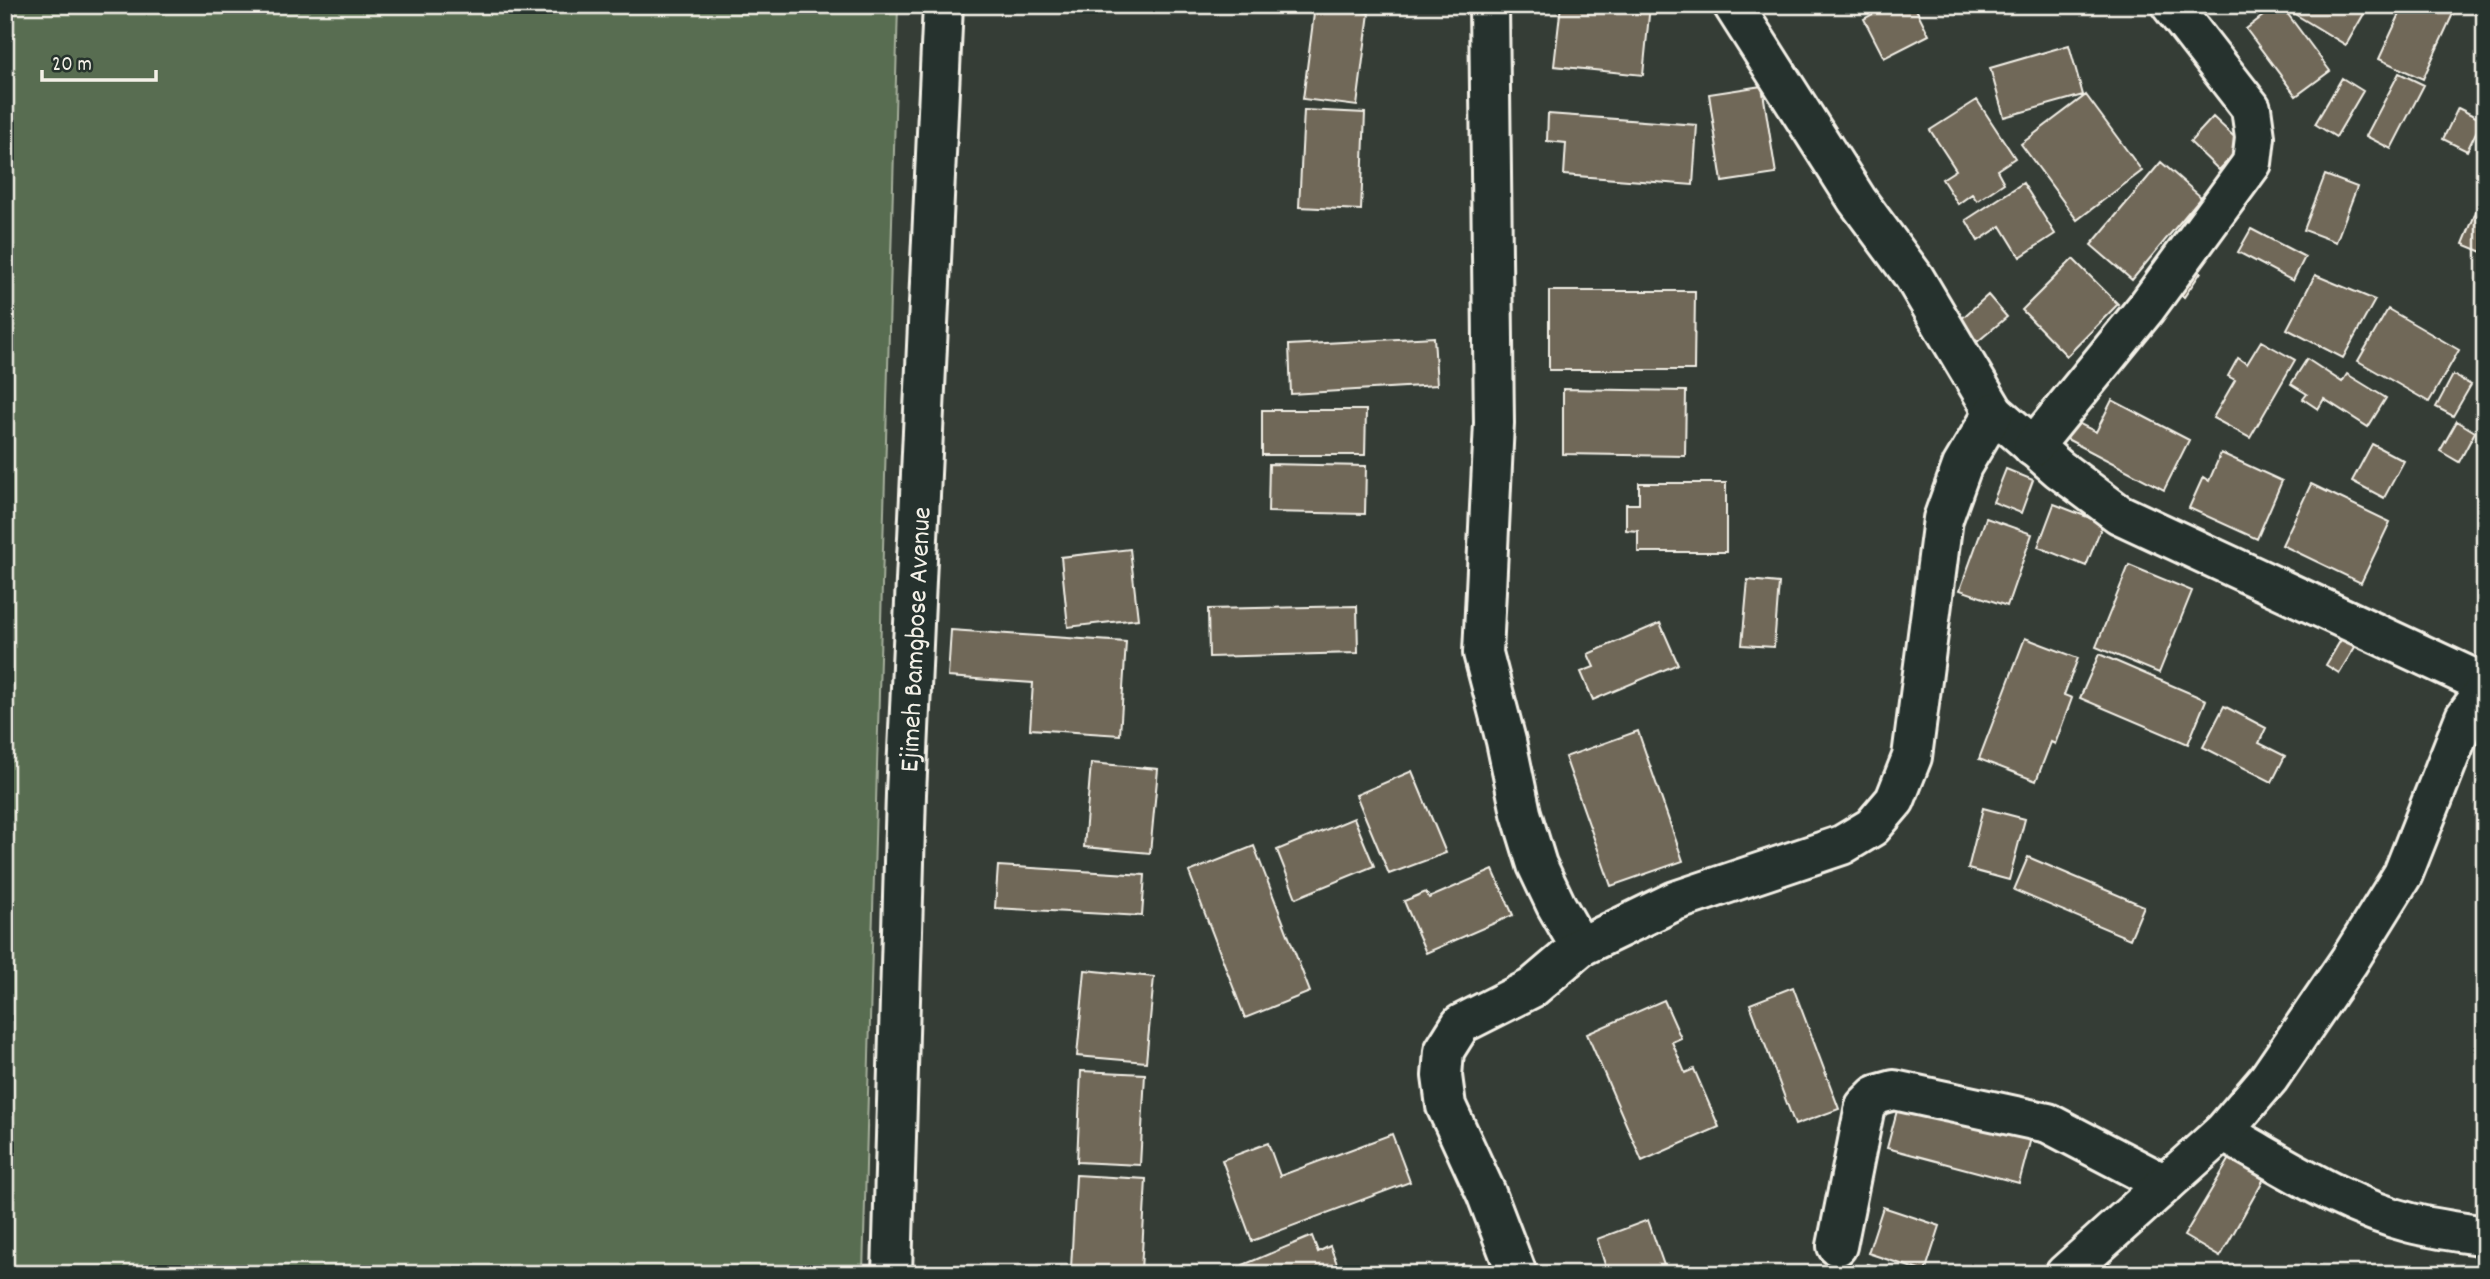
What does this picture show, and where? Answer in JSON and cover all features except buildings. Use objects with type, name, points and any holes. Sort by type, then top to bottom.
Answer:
[{"type":"street","name":"Ejimeh Bamgbose Avenue","points":[[892,1274],[906,794],[943,5]]},
{"type":"street","points":[[1489,5],[1494,424],[1483,653],[1521,813],[1537,865],[1580,947]]},
{"type":"street","points":[[1733,5],[1857,200],[1914,277],[1994,412],[2033,447],[2119,514],[2485,684]]},
{"type":"street","points":[[2033,447],[2146,308],[2252,163],[2255,137],[2251,108],[2171,5]]},
{"type":"street","points":[[1517,1274],[1486,1193],[1446,1106],[1441,1076],[1444,1051],[1461,1024],[1532,988],[1580,947],[1675,901],[1842,845],[1872,827],[1895,800],[1912,757],[1943,519],[1962,466],[1994,412]]},
{"type":"street","points":[[2065,1274],[2224,1132],[2269,1078],[2349,961],[2403,874],[2465,717],[2485,690]]},
{"type":"street","points":[[1837,1246],[1865,1106],[1876,1096],[1894,1090],[2048,1123],[2165,1184]]},
{"type":"street","points":[[2224,1132],[2369,1209],[2411,1223],[2485,1236]]},
{"type":"green space","points":[[5,5],[898,5],[863,1274],[5,1274]]}]
